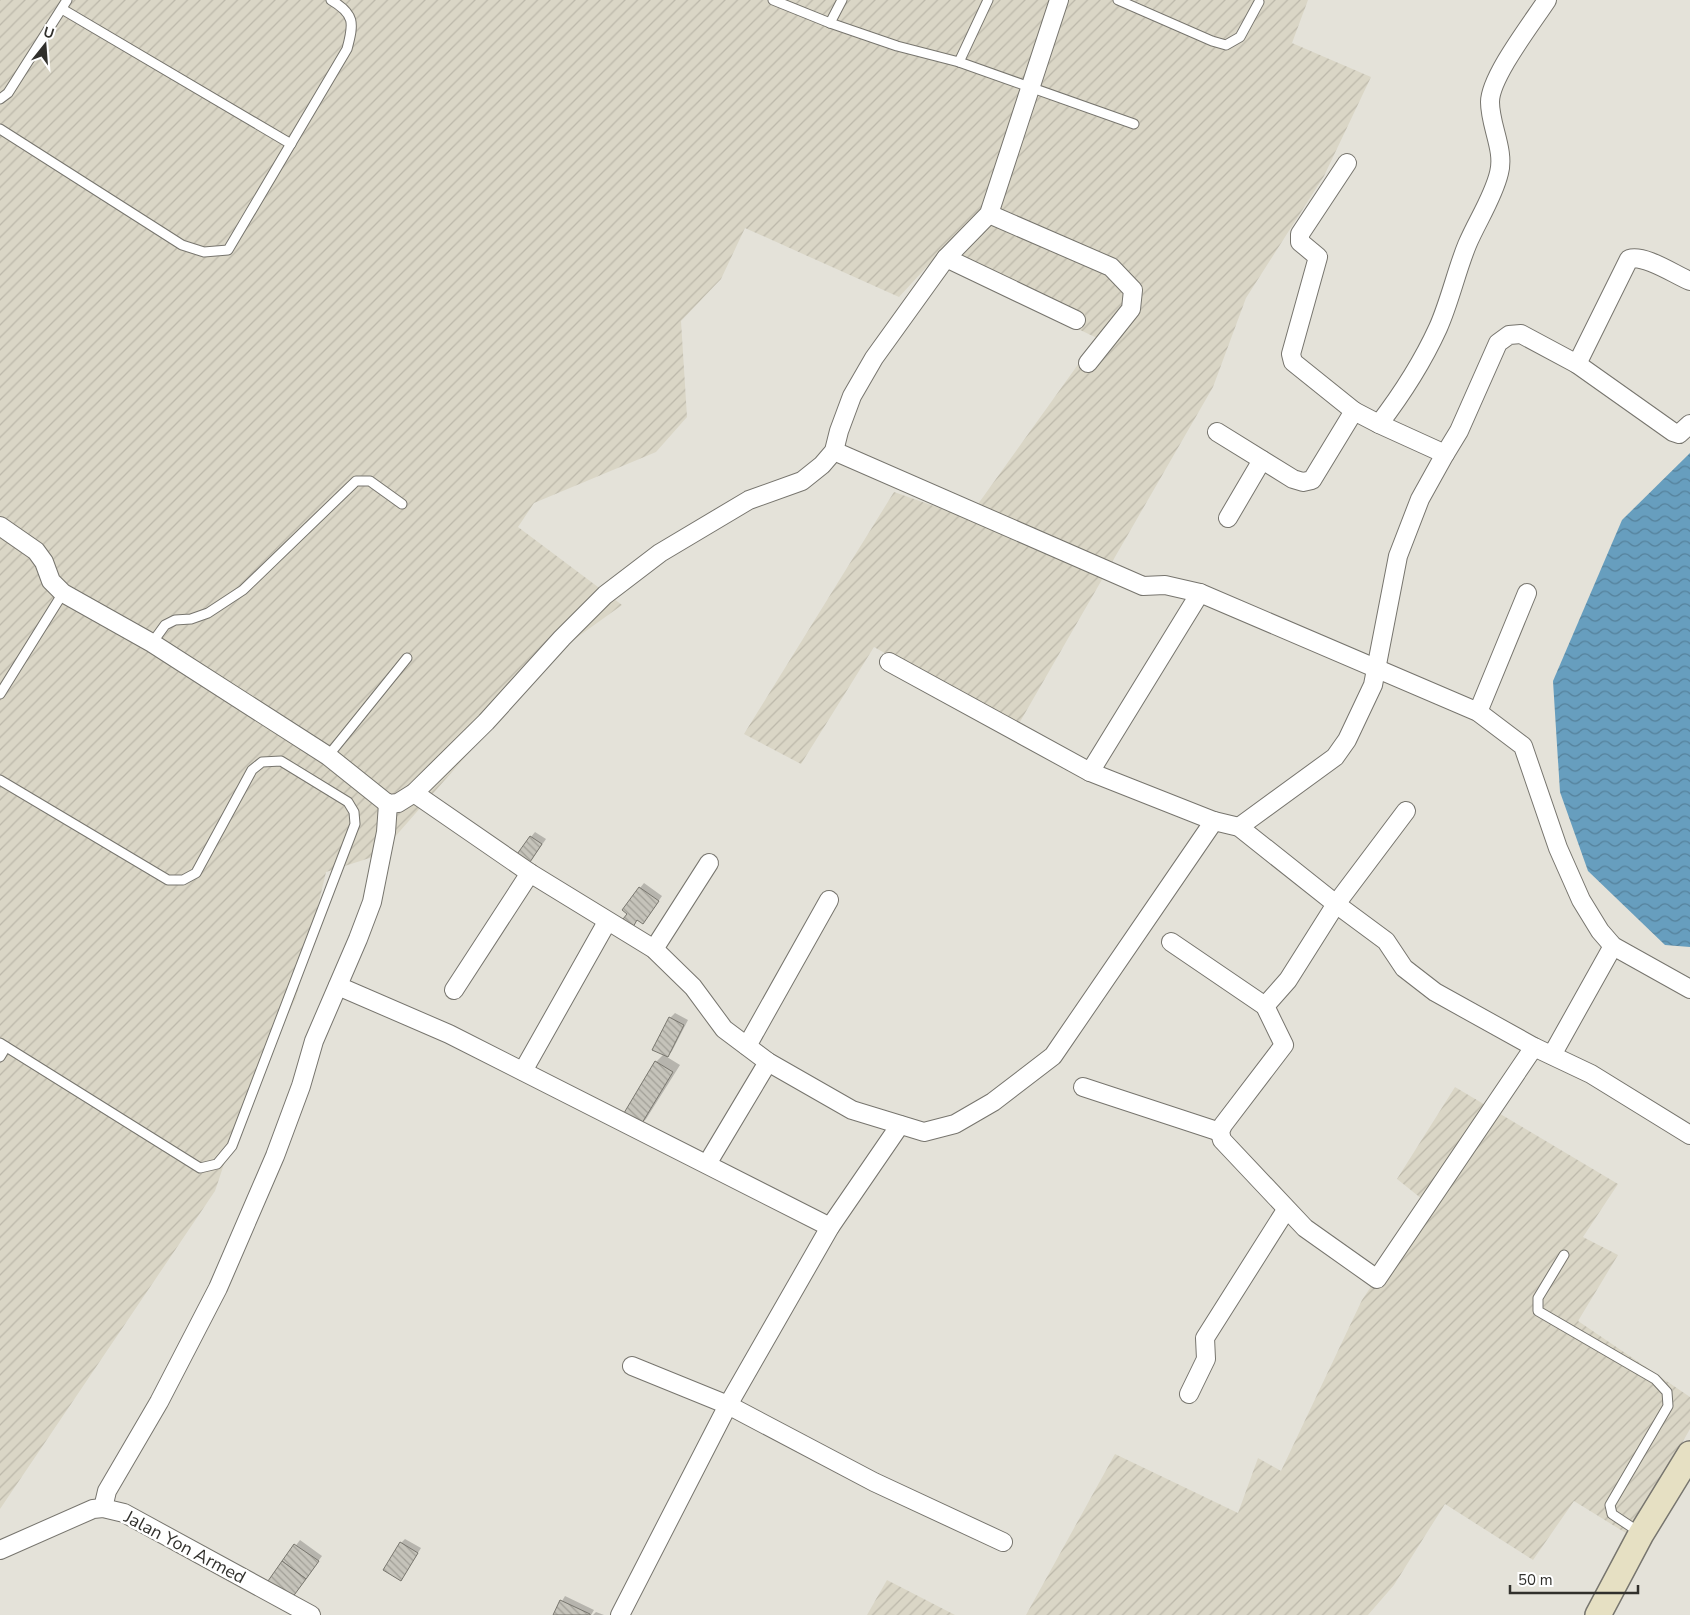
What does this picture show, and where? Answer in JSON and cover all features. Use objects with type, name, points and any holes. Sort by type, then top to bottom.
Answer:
[{"type":"street","points":[[0,526],[36,551],[44,562],[51,580],[63,594],[152,643],[328,756],[388,804],[398,802],[414,793],[486,722],[562,638],[605,595],[660,553],[749,500],[802,482],[822,465],[834,451],[852,396],[865,373],[946,258],[989,214],[1059,0]]},
{"type":"street","points":[[1378,424],[1409,383],[1438,326],[1457,270],[1478,218],[1493,192],[1500,171],[1500,153],[1491,122],[1490,100],[1501,70],[1546,0]]},
{"type":"street","points":[[1347,163],[1300,234],[1300,242],[1318,257],[1291,354],[1293,362],[1354,410],[1378,424],[1445,454]]},
{"type":"street","points":[[989,214],[1111,267],[1133,290],[1131,309],[1088,363]]},
{"type":"street","points":[[1577,364],[1630,259],[1634,257],[1650,262],[1690,281]]},
{"type":"street","points":[[946,258],[1076,320]]},
{"type":"street","points":[[1239,827],[1334,756],[1347,740],[1373,685],[1398,556],[1420,499],[1459,431],[1498,343],[1509,335],[1520,334],[1577,364],[1674,432],[1680,434],[1690,424]]},
{"type":"street","points":[[1217,432],[1293,479],[1303,482],[1312,480],[1354,410]]},
{"type":"street","points":[[834,451],[1143,586],[1165,585],[1200,592],[1478,712],[1523,746],[1558,848],[1580,900],[1600,931],[1613,946],[1690,989]]},
{"type":"street","points":[[1228,518],[1262,460]]},
{"type":"street","points":[[1090,772],[1200,592]]},
{"type":"street","points":[[1478,712],[1526,593]]},
{"type":"street","points":[[890,662],[1090,772],[1214,821],[1239,827],[1386,941],[1404,968],[1435,992],[1534,1047],[1591,1074],[1690,1135]]},
{"type":"street","points":[[414,793],[530,873],[607,922],[654,949],[693,987],[724,1029],[768,1062],[852,1110],[924,1132],[955,1124],[993,1102],[1053,1056],[1214,821]]},
{"type":"street","points":[[103,1508],[107,1491],[159,1402],[218,1288],[275,1156],[301,1086],[314,1041],[372,902],[386,832],[388,804]]},
{"type":"street","points":[[1265,1006],[1288,980],[1336,904],[1406,811]]},
{"type":"street","points":[[654,949],[709,863]]},
{"type":"street","points":[[454,990],[530,873]]},
{"type":"street","points":[[747,1046],[829,900]]},
{"type":"street","points":[[523,1071],[607,922]]},
{"type":"street","points":[[1171,942],[1265,1006],[1284,1044],[1223,1124],[1220,1132],[1222,1140],[1305,1228],[1377,1279],[1534,1047]]},
{"type":"street","points":[[1552,1055],[1613,946]]},
{"type":"street","points":[[338,986],[449,1034],[830,1228]]},
{"type":"street","points":[[707,1164],[768,1062]]},
{"type":"street","points":[[1083,1086],[1220,1132]]},
{"type":"street","points":[[620,1615],[728,1406],[830,1228],[900,1125]]},
{"type":"street","points":[[1189,1394],[1206,1359],[1206,1338],[1286,1210]]},
{"type":"street","points":[[632,1366],[728,1406],[874,1482],[1003,1542]]},
{"type":"street","points":[[1598,1615],[1641,1534],[1690,1454]]},
{"type":"street","name":"Jalan Yon Armed","points":[[0,1550],[93,1509],[103,1508],[124,1513],[311,1615]]},
{"type":"lane","points":[[0,99],[8,93],[68,0]]},
{"type":"lane","points":[[0,129],[182,245],[204,252],[228,250],[347,49],[352,33],[351,21],[346,9],[331,0]]},
{"type":"lane","points":[[773,0],[830,23],[897,46],[959,62],[1134,124]]},
{"type":"lane","points":[[830,23],[842,0]]},
{"type":"lane","points":[[959,62],[988,0]]},
{"type":"lane","points":[[1118,0],[1212,42],[1226,45],[1233,43],[1240,37],[1259,2]]},
{"type":"lane","points":[[62,9],[291,144]]},
{"type":"lane","points":[[152,643],[165,624],[175,620],[191,619],[208,612],[243,590],[356,481],[370,481],[402,504]]},
{"type":"lane","points":[[0,694],[63,594]]},
{"type":"lane","points":[[328,756],[407,658]]},
{"type":"lane","points":[[0,780],[168,880],[183,880],[196,873],[252,770],[262,762],[281,761],[348,802],[354,812],[356,824],[232,1146],[217,1164],[200,1168],[3,1045],[0,1058]]},
{"type":"lane","points":[[1564,1255],[1538,1298],[1538,1311],[1655,1379],[1667,1392],[1668,1406],[1610,1505],[1612,1514],[1641,1534]]},
{"type":"shaded area","points":[[0,0],[1308,0],[1292,43],[1371,77],[1324,176],[1246,298],[1213,387],[1017,727],[874,647],[801,764],[744,734],[894,492],[968,518],[1097,338],[933,260],[899,297],[745,228],[721,279],[681,321],[687,417],[656,452],[534,503],[518,527],[622,605],[558,651],[379,855],[326,872],[296,998],[248,1092],[215,1191],[0,1509]]},
{"type":"shaded area","points":[[1455,1087],[1618,1184],[1583,1237],[1618,1255],[1578,1321],[1690,1397],[1690,1429],[1629,1535],[1574,1501],[1533,1560],[1445,1504],[1394,1585],[1368,1615],[1026,1615],[1115,1454],[1238,1513],[1258,1458],[1281,1471],[1362,1300],[1427,1203],[1397,1179]]},
{"type":"shaded area","points":[[887,1580],[955,1615],[867,1615]]},
{"type":"water","points":[[1690,453],[1690,947],[1665,945],[1588,871],[1560,792],[1553,681],[1622,520]]},
{"type":"building","points":[[530,836],[542,844],[528,865],[515,857]]},
{"type":"building","points":[[639,887],[659,901],[643,924],[637,920],[633,927],[623,919],[627,914],[622,910]]},
{"type":"building","points":[[669,1017],[684,1025],[668,1057],[652,1050]]},
{"type":"building","points":[[655,1061],[673,1072],[639,1128],[621,1118]]},
{"type":"building","points":[[400,1542],[418,1553],[401,1581],[383,1570]]},
{"type":"building","points":[[294,1544],[319,1561],[306,1579],[282,1561]]},
{"type":"building","points":[[282,1561],[306,1579],[292,1598],[268,1581]]},
{"type":"building","points":[[560,1600],[590,1614],[590,1615],[553,1615]]}]
